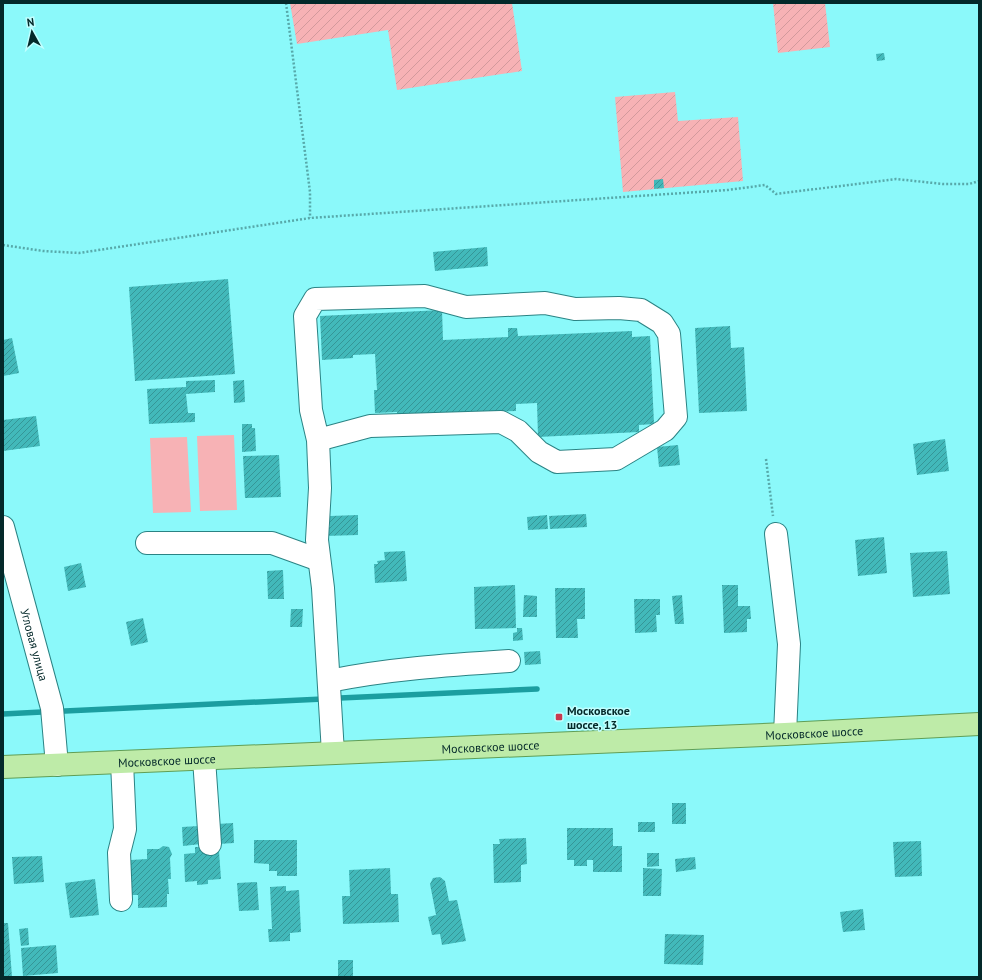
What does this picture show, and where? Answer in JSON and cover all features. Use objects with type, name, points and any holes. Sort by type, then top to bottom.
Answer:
[{"type":"main road","name":"Московское шоссе","points":[[3,768],[785,734],[979,724]]},
{"type":"street","points":[[318,440],[370,426],[502,422],[518,431],[539,452],[557,462],[616,459],[665,430],[676,417],[669,334],[662,323],[641,310],[619,308],[575,309],[545,303],[466,307],[426,296],[314,299],[305,316],[310,410],[318,440],[320,488],[317,540],[323,588],[334,754]]},
{"type":"street","name":"Угловая улица","points":[[3,527],[52,708],[57,765]]},
{"type":"street","points":[[776,534],[789,644],[785,734]]},
{"type":"street","points":[[147,543],[272,543],[319,560]]},
{"type":"street","points":[[329,682],[360,675],[440,666],[509,661]]},
{"type":"street","points":[[204,759],[210,844]]},
{"type":"street","points":[[121,900],[119,853],[125,829],[122,762]]},
{"type":"path","points":[[286,3],[310,192],[310,218]]},
{"type":"path","points":[[3,245],[43,251],[79,253],[310,218],[728,190],[765,185],[776,194],[896,179],[943,184],[969,184],[979,181]]},
{"type":"path","points":[[766,459],[776,534]]},
{"type":"shaded area","points":[[290,3],[512,3],[522,71],[397,90],[388,30],[297,44]]},
{"type":"shaded area","points":[[773,3],[825,3],[830,47],[778,53]]},
{"type":"shaded area","points":[[675,92],[678,121],[738,117],[743,181],[623,192],[615,97]]},
{"type":"shaded area","points":[[234,435],[237,510],[200,511],[197,436]]},
{"type":"shaded area","points":[[187,437],[191,512],[153,513],[150,438]]},
{"type":"building","points":[[884,53],[885,60],[877,61],[876,54]]},
{"type":"building","points":[[663,179],[664,188],[654,189],[654,180]]},
{"type":"building","points":[[487,247],[488,266],[435,271],[433,252]]},
{"type":"building","points":[[228,279],[235,374],[135,381],[129,287]]},
{"type":"building","points":[[442,310],[443,340],[508,337],[508,328],[517,328],[518,336],[632,331],[632,337],[650,336],[654,424],[639,425],[639,432],[538,437],[537,403],[516,404],[516,411],[398,416],[397,412],[375,413],[374,390],[377,390],[375,354],[353,355],[353,358],[322,360],[320,316]]},
{"type":"building","points":[[730,326],[731,348],[744,347],[747,411],[699,413],[695,328]]},
{"type":"building","points":[[12,338],[19,373],[3,376],[3,340]]},
{"type":"building","points":[[215,380],[215,392],[186,394],[188,413],[195,413],[195,422],[149,424],[147,389],[186,387],[186,381]]},
{"type":"building","points":[[244,380],[245,402],[234,403],[233,381]]},
{"type":"building","points":[[36,416],[40,446],[3,451],[3,420]]},
{"type":"building","points":[[242,424],[252,424],[252,428],[255,428],[256,451],[242,452]]},
{"type":"building","points":[[945,439],[949,471],[917,475],[913,444]]},
{"type":"building","points":[[678,445],[680,465],[659,467],[657,447]]},
{"type":"building","points":[[279,455],[281,497],[245,498],[243,456]]},
{"type":"building","points":[[586,514],[587,527],[550,529],[549,516]]},
{"type":"building","points":[[358,515],[358,535],[325,536],[325,527],[330,527],[330,516]]},
{"type":"building","points":[[547,515],[548,529],[528,530],[527,517]]},
{"type":"building","points":[[884,537],[887,573],[858,576],[855,540]]},
{"type":"building","points":[[405,551],[407,581],[375,583],[374,564],[378,564],[377,561],[385,560],[384,552]]},
{"type":"building","points":[[947,551],[950,594],[913,597],[910,553]]},
{"type":"building","points":[[81,563],[86,587],[68,591],[64,567]]},
{"type":"building","points":[[283,570],[284,599],[268,599],[267,571]]},
{"type":"building","points":[[515,585],[516,628],[475,629],[474,587]]},
{"type":"building","points":[[722,585],[738,585],[738,606],[750,606],[751,619],[747,619],[747,632],[724,633]]},
{"type":"building","points":[[555,588],[585,588],[585,619],[577,619],[578,638],[556,638]]},
{"type":"building","points":[[524,595],[537,596],[537,617],[523,617]]},
{"type":"building","points":[[682,595],[684,624],[675,624],[672,596]]},
{"type":"building","points":[[634,599],[660,599],[660,615],[656,615],[657,632],[635,633]]},
{"type":"building","points":[[291,609],[303,609],[302,627],[290,627]]},
{"type":"building","points":[[143,618],[148,642],[131,646],[126,622]]},
{"type":"building","points":[[517,628],[522,628],[523,640],[513,641],[513,633],[517,632]]},
{"type":"building","points":[[540,651],[541,664],[525,665],[524,652]]},
{"type":"building","points":[[672,803],[686,803],[686,824],[672,824]]},
{"type":"building","points":[[638,822],[655,822],[655,832],[638,832]]},
{"type":"building","points":[[233,823],[234,843],[218,844],[217,824]]},
{"type":"building","points":[[199,826],[201,844],[183,846],[182,827]]},
{"type":"building","points":[[567,828],[613,828],[613,846],[622,846],[622,872],[593,872],[593,860],[587,860],[587,866],[574,866],[574,860],[567,860]]},
{"type":"building","points":[[526,838],[527,864],[521,865],[521,882],[494,883],[493,844],[500,844],[499,839]]},
{"type":"building","points":[[254,840],[297,840],[297,876],[277,876],[277,871],[269,871],[269,864],[254,863]]},
{"type":"building","points":[[921,841],[922,876],[895,877],[893,842]]},
{"type":"building","points":[[163,846],[169,847],[172,854],[170,858],[171,879],[168,879],[169,894],[167,894],[167,907],[138,908],[138,895],[126,895],[125,876],[131,876],[131,860],[147,859],[147,849],[159,849]]},
{"type":"building","points":[[195,847],[206,847],[207,852],[219,851],[221,879],[208,880],[208,884],[197,885],[197,881],[185,882],[184,854],[195,853]]},
{"type":"building","points":[[647,853],[659,853],[659,866],[647,867]]},
{"type":"building","points":[[42,856],[44,882],[14,884],[12,857]]},
{"type":"building","points":[[695,857],[696,869],[676,872],[675,859]]},
{"type":"building","points":[[390,868],[391,894],[398,894],[399,922],[343,924],[342,896],[350,896],[349,870]]},
{"type":"building","points":[[643,868],[662,869],[661,896],[643,896]]},
{"type":"building","points":[[440,877],[445,881],[449,901],[457,900],[466,941],[442,945],[440,934],[432,935],[428,917],[436,915],[430,884],[433,878]]},
{"type":"building","points":[[95,879],[99,915],[70,918],[65,883]]},
{"type":"building","points":[[257,882],[259,910],[239,911],[237,883]]},
{"type":"building","points":[[286,886],[286,891],[299,890],[301,932],[290,933],[290,941],[269,942],[268,929],[272,929],[270,887]]},
{"type":"building","points":[[863,909],[865,930],[843,932],[840,912]]},
{"type":"building","points":[[3,923],[8,923],[12,977],[3,977]]},
{"type":"building","points":[[28,928],[29,945],[21,946],[19,929]]},
{"type":"building","points":[[665,934],[704,935],[703,965],[664,964]]},
{"type":"building","points":[[56,945],[58,973],[23,976],[21,948]]},
{"type":"building","points":[[338,960],[353,960],[353,977],[338,977]]},
{"type":"waterway","points":[[340,698],[537,689]]},
{"type":"waterway","points":[[65,711],[323,699]]},
{"type":"waterway","points":[[3,714],[42,712]]},
{"type":"place","name":"Московское шоссе, 13","points":[[559,717]]}]
